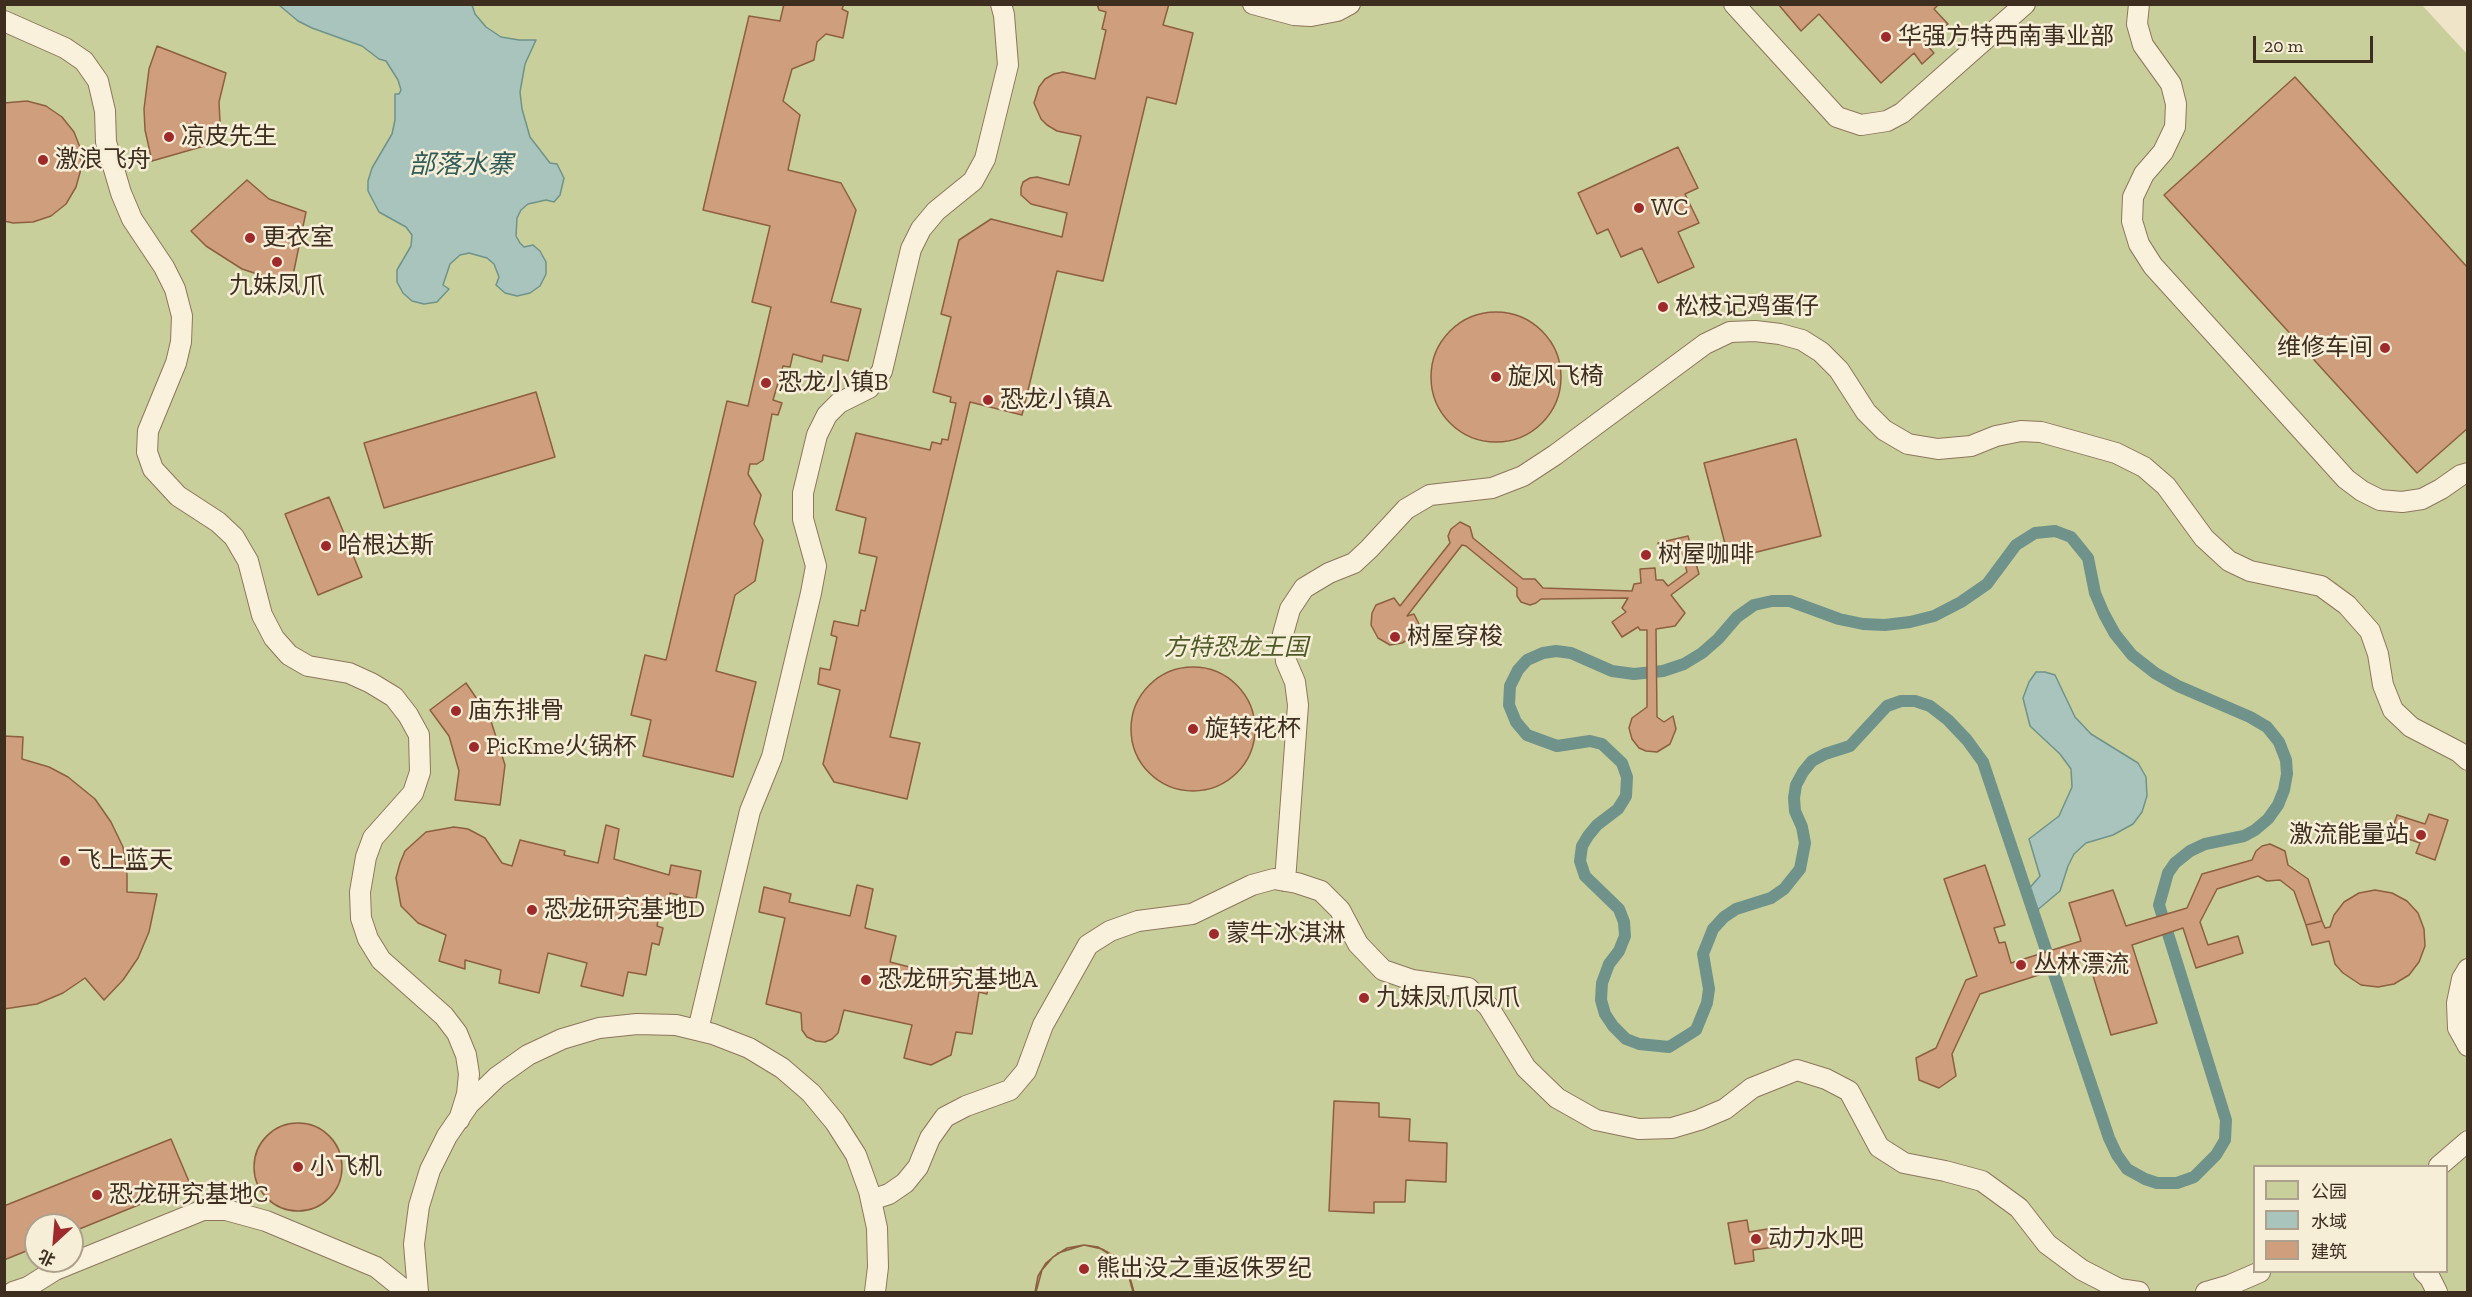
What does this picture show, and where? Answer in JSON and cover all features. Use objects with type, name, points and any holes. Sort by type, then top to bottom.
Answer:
[{"type":"lane","points":[[698,1030],[750,811],[772,757],[812,593],[816,566],[803,519],[803,494],[817,435],[827,415],[838,403],[869,388],[882,371],[911,249],[921,229],[936,211],[973,181],[985,159],[1008,65],[1001,4]]},
{"type":"lane","points":[[1253,4],[1294,15],[1311,16],[1337,11],[1350,4]]},
{"type":"lane","points":[[1734,4],[1837,117],[1861,125],[1887,121],[1902,113],[2025,4]]},
{"type":"lane","points":[[2139,4],[2137,24],[2143,45],[2171,84],[2176,104],[2175,128],[2163,152],[2144,174],[2133,197],[2132,221],[2139,244],[2154,266],[2346,478],[2362,491],[2380,500],[2402,502],[2422,499],[2468,473]]},
{"type":"lane","points":[[4,21],[65,48],[84,61],[98,81],[105,111],[106,142],[121,192],[132,219],[164,267],[175,289],[182,316],[181,342],[176,363],[148,430],[147,452],[153,469],[178,496],[218,522],[234,537],[248,561],[262,615],[274,638],[289,655],[308,666],[349,673],[371,682],[394,697],[419,735],[420,772],[413,793],[373,838],[366,857],[360,892],[361,918],[368,939],[381,960],[444,1016],[457,1033],[466,1055],[469,1074],[467,1094],[459,1120]]},
{"type":"lane","points":[[1285,880],[1298,705],[1295,682],[1286,661],[1283,634],[1290,609],[1305,588],[1329,573],[1354,562],[1406,509],[1430,495],[1492,488],[1523,476],[1705,344],[1730,332],[1755,330],[1802,340],[1821,352],[1839,370],[1866,412],[1884,430],[1908,444],[1938,449],[1971,446],[1996,436],[2021,431],[2041,432],[2116,453],[2144,467],[2166,486],[2204,538],[2229,561],[2250,571],[2321,586],[2347,604],[2370,631],[2378,654],[2383,685],[2393,710],[2411,727],[2459,752],[2468,760]]},
{"type":"lane","points":[[871,1200],[889,1194],[905,1183],[918,1167],[930,1138],[945,1117],[966,1106],[1010,1090],[1026,1071],[1042,1025],[1088,945],[1110,931],[1138,921],[1192,914],[1252,885],[1274,879],[1321,891],[1340,910],[1358,944],[1383,970],[1412,980],[1468,988],[1488,1006],[1526,1068],[1557,1098],[1596,1120],[1639,1129],[1672,1128],[1699,1120],[1725,1108],[1752,1088],[1797,1070],[1826,1079],[1849,1091],[1879,1148],[1904,1163],[1982,1181],[2019,1208],[2048,1244],[2082,1270],[2119,1289],[2139,1293]]},
{"type":"lane","points":[[2468,969],[2462,979],[2457,1003],[2458,1028],[2468,1047]]},
{"type":"lane","points":[[418,1293],[414,1244],[419,1206],[430,1170],[447,1136],[470,1104],[497,1077],[528,1055],[562,1039],[599,1028],[637,1024],[676,1025],[698,1030],[749,1048],[782,1068],[811,1093],[836,1122],[856,1155],[871,1200],[878,1238],[879,1267],[875,1293]]},
{"type":"lane","points":[[2441,1165],[2468,1141]]},
{"type":"lane","points":[[13,1293],[28,1287],[55,1270],[203,1210],[226,1210],[266,1221],[376,1267],[407,1293]]},
{"type":"lane","points":[[2206,1293],[2258,1273]]},
{"type":"lane","points":[[2425,1273],[2437,1293]]},
{"type":"green space","name":"方特恐龙王国","points":[[4,5],[2422,5],[2468,55],[2467,1292],[5,1292]]},
{"type":"water","name":"部落水寨","points":[[279,5],[472,5],[475,14],[486,27],[501,37],[536,40],[525,64],[520,92],[522,109],[530,137],[550,163],[557,164],[564,178],[560,195],[554,202],[546,200],[528,204],[517,218],[516,236],[520,243],[524,247],[533,245],[540,251],[546,262],[546,274],[540,286],[530,293],[517,296],[505,293],[496,285],[499,277],[494,264],[487,258],[469,253],[460,255],[450,264],[443,285],[449,289],[437,302],[424,304],[412,301],[403,293],[397,282],[397,270],[411,246],[412,235],[406,227],[379,212],[368,191],[372,168],[392,134],[395,120],[395,94],[399,94],[401,90],[398,80],[386,61],[379,59],[362,46],[298,21]]},
{"type":"water","points":[[2036,672],[2055,675],[2075,717],[2091,734],[2138,763],[2146,777],[2147,796],[2142,812],[2133,824],[2113,835],[2086,843],[2074,854],[2060,891],[2035,912],[2027,891],[2040,876],[2029,839],[2059,816],[2072,787],[2071,769],[2060,754],[2030,726],[2023,698]]},
{"type":"building","name":"恐龙小镇B","points":[[784,4],[844,4],[842,9],[848,12],[843,38],[826,34],[817,42],[814,60],[792,69],[783,101],[800,115],[788,170],[841,183],[856,210],[831,302],[861,309],[848,361],[823,355],[822,362],[793,354],[790,367],[783,366],[773,400],[782,403],[778,415],[772,414],[763,460],[757,464],[750,464],[748,474],[761,495],[754,524],[763,540],[755,581],[735,595],[716,671],[756,682],[733,777],[643,756],[651,720],[631,715],[645,655],[666,660],[727,401],[748,406],[771,307],[752,302],[770,226],[703,210],[749,16],[780,21]]},
{"type":"building","name":"恐龙小镇A","points":[[1097,4],[1169,4],[1163,25],[1193,33],[1176,104],[1147,97],[1103,281],[1057,271],[1022,415],[970,402],[890,737],[920,743],[907,799],[834,782],[823,764],[840,690],[818,684],[820,668],[830,670],[837,637],[831,635],[834,621],[858,626],[861,610],[865,611],[877,557],[859,553],[866,518],[836,510],[856,433],[930,450],[932,442],[941,444],[942,439],[948,440],[956,403],[950,402],[951,397],[933,392],[951,317],[941,314],[959,240],[991,219],[1062,237],[1067,213],[1031,204],[1021,195],[1021,188],[1023,182],[1037,177],[1069,185],[1081,136],[1057,131],[1047,125],[1041,119],[1034,103],[1039,87],[1045,79],[1054,74],[1063,72],[1095,79],[1106,30],[1102,29],[1106,12],[1099,10]]},
{"type":"building","name":"华强方特西南事业部","points":[[1778,4],[1939,4],[1934,9],[1948,24],[1926,44],[1934,53],[1922,64],[1914,53],[1881,83],[1819,14],[1801,31]]},
{"type":"building","points":[[157,46],[226,73],[219,102],[220,122],[225,140],[152,161],[145,130],[144,109],[149,69]]},
{"type":"building","name":"维修车间","points":[[2295,77],[2468,268],[2468,428],[2417,473],[2164,195]]},
{"type":"building","name":"激浪飞舟","points":[[27,101],[46,106],[62,117],[74,132],[81,150],[81,169],[76,187],[66,204],[51,216],[33,222],[13,223],[4,221],[4,103]]},
{"type":"building","name":"WC","points":[[1678,147],[1698,188],[1685,194],[1699,223],[1678,232],[1694,267],[1658,283],[1642,248],[1621,257],[1608,229],[1597,234],[1578,193]]},
{"type":"building","name":"更衣室","points":[[247,180],[269,199],[306,212],[291,285],[242,269],[206,246],[191,231]]},
{"type":"building","name":"旋风飞椅","points":[[1496,312],[1521,317],[1542,331],[1556,352],[1561,377],[1556,402],[1542,423],[1521,437],[1496,442],[1471,437],[1450,423],[1436,402],[1431,377],[1436,352],[1450,331],[1471,317]]},
{"type":"building","points":[[536,392],[555,457],[384,508],[364,443]]},
{"type":"building","points":[[1796,439],[1821,536],[1729,559],[1704,463]]},
{"type":"building","points":[[329,497],[362,577],[318,595],[285,514]]},
{"type":"building","name":"树屋穿梭","points":[[1460,522],[1470,527],[1473,538],[1523,579],[1535,579],[1543,588],[1632,591],[1634,584],[1641,583],[1640,569],[1655,568],[1656,580],[1663,580],[1668,586],[1687,572],[1682,553],[1660,558],[1658,543],[1688,536],[1699,574],[1671,595],[1685,613],[1675,626],[1656,629],[1657,717],[1664,722],[1673,716],[1676,729],[1670,744],[1657,752],[1646,751],[1639,748],[1632,739],[1629,728],[1632,718],[1647,707],[1647,630],[1640,630],[1638,627],[1622,637],[1612,622],[1626,612],[1622,608],[1628,598],[1541,599],[1530,605],[1521,602],[1517,596],[1517,588],[1462,545],[1407,616],[1414,614],[1419,624],[1414,636],[1402,643],[1390,645],[1378,638],[1371,625],[1372,613],[1376,605],[1394,598],[1400,606],[1450,543],[1448,536],[1451,529]]},
{"type":"building","name":"旋转花杯","points":[[1193,667],[1217,672],[1237,685],[1250,705],[1255,729],[1250,753],[1237,773],[1217,786],[1193,791],[1169,786],[1149,773],[1136,753],[1131,729],[1136,705],[1149,685],[1169,672]]},
{"type":"building","points":[[466,683],[490,718],[505,765],[500,805],[455,800],[459,771],[449,736],[430,710]]},
{"type":"building","name":"飞上蓝天","points":[[4,736],[23,737],[22,759],[49,767],[68,777],[95,799],[111,822],[123,847],[127,892],[157,894],[149,932],[138,958],[123,980],[104,1000],[85,978],[63,993],[37,1004],[4,1009]]},
{"type":"building","name":"激流能量站","points":[[2429,814],[2448,820],[2435,860],[2416,853],[2420,843],[2391,833],[2397,815],[2425,824]]},
{"type":"building","name":"恐龙研究基地D","points":[[606,825],[619,829],[614,859],[669,875],[671,865],[701,871],[696,899],[670,893],[670,900],[662,899],[657,926],[663,928],[659,945],[652,943],[646,975],[628,972],[623,996],[581,986],[587,963],[548,953],[539,993],[499,983],[501,970],[465,960],[465,969],[439,961],[446,935],[418,923],[401,906],[396,878],[400,863],[405,851],[426,832],[454,827],[468,829],[485,838],[502,863],[512,866],[520,840],[565,851],[564,855],[598,863]]},
{"type":"building","name":"丛林漂流","points":[[2270,844],[2285,851],[2288,865],[2308,879],[2322,921],[2306,925],[2294,891],[2280,880],[2267,881],[2258,876],[2217,889],[2200,922],[2208,945],[2238,936],[2243,953],[2196,968],[2183,928],[2132,945],[2157,1023],[2111,1035],[2088,959],[1980,994],[1952,1054],[1956,1076],[1939,1088],[1919,1080],[1916,1058],[1936,1048],[1966,980],[1977,976],[1944,879],[1985,865],[2005,925],[1994,928],[1999,943],[2005,942],[2011,963],[2081,941],[2069,903],[2113,890],[2126,926],[2187,908],[2202,874],[2252,860],[2256,851]]},
{"type":"building","name":"恐龙研究基地A","points":[[857,885],[873,889],[865,928],[896,936],[890,962],[988,987],[987,994],[979,992],[972,1034],[956,1032],[951,1055],[931,1065],[904,1058],[912,1025],[844,1010],[838,1033],[825,1042],[816,1041],[807,1037],[802,1030],[801,1013],[766,1004],[785,918],[759,912],[764,887],[791,894],[789,902],[850,916]]},
{"type":"building","points":[[2375,890],[2392,893],[2407,901],[2418,913],[2424,929],[2425,946],[2419,962],[2409,975],[2394,984],[2378,987],[2361,985],[2343,973],[2335,964],[2329,941],[2312,945],[2306,925],[2322,921],[2325,928],[2330,927],[2334,915],[2344,902],[2359,893]]},
{"type":"building","points":[[1334,1101],[1379,1103],[1379,1117],[1410,1119],[1409,1141],[1447,1143],[1446,1182],[1406,1180],[1405,1202],[1374,1202],[1374,1213],[1329,1211]]},
{"type":"building","name":"小飞机","points":[[298,1123],[315,1127],[329,1136],[338,1150],[342,1167],[338,1184],[329,1198],[315,1207],[298,1211],[281,1207],[267,1198],[258,1184],[254,1167],[258,1150],[267,1136],[281,1127]]},
{"type":"building","name":"恐龙研究基地C","points":[[171,1139],[190,1184],[84,1227],[84,1213],[24,1213],[24,1252],[4,1260],[4,1206]]},
{"type":"building","name":"动力水吧","points":[[1747,1220],[1749,1232],[1780,1227],[1782,1246],[1753,1250],[1754,1261],[1735,1264],[1728,1223]]},
{"type":"building","name":"熊出没之重返侏罗纪","points":[[1084,1245],[1098,1247],[1122,1262],[1129,1274],[1134,1292],[1035,1292],[1038,1276],[1046,1263],[1058,1253]]},
{"type":"building","name":"熊出没之重返侏罗纪","points":[[1084,1245],[1102,1249],[1116,1257],[1127,1270],[1133,1292],[1036,1292],[1042,1270],[1053,1257],[1067,1248]]},
{"type":"waterway","points":[[2055,531],[2071,537],[2088,558],[2095,593],[2104,614],[2115,634],[2132,655],[2155,673],[2178,686],[2250,717],[2267,727],[2279,742],[2286,760],[2287,774],[2284,790],[2278,805],[2268,819],[2244,836],[2205,844],[2190,851],[2175,863],[2168,873],[2159,905],[2226,1120],[2225,1140],[2216,1155],[2194,1177],[2177,1183],[2157,1183],[2145,1179],[2127,1169],[2117,1155],[2109,1138],[1983,762],[1948,720],[1930,706],[1915,701],[1901,701],[1887,706],[1850,746],[1812,761],[1803,772],[1796,785],[1794,798],[1795,811],[1802,827],[1805,843],[1800,869],[1784,889],[1771,898],[1736,909],[1724,917],[1713,929],[1703,954],[1709,989],[1707,1003],[1696,1030],[1669,1047],[1639,1044],[1626,1039],[1605,1014],[1601,1000],[1602,983],[1609,964],[1619,951],[1625,936],[1624,922],[1619,909],[1585,876],[1580,861],[1582,846],[1588,836],[1597,825],[1618,809],[1626,796],[1627,777],[1622,763],[1602,744],[1590,741],[1557,746],[1527,735],[1516,722],[1509,705],[1510,686],[1518,670],[1527,660],[1543,653],[1556,651],[1571,653],[1612,671],[1634,674],[1663,671],[1684,664],[1702,653],[1737,617],[1754,605],[1772,601],[1790,601],[1839,619],[1863,624],[1885,625],[1934,616],[1961,602],[1987,584],[2016,545],[2035,533],[2055,531]]},
{"type":"place","name":"华强方特西南事业部","points":[[1886,37]]},
{"type":"place","name":"凉皮先生","points":[[169,137]]},
{"type":"place","name":"激浪飞舟","points":[[43,160]]},
{"type":"place","name":"WC","points":[[1639,208]]},
{"type":"place","name":"更衣室","points":[[250,238]]},
{"type":"place","name":"九妹凤爪","points":[[277,262]]},
{"type":"place","name":"松枝记鸡蛋仔","points":[[1663,307]]},
{"type":"place","name":"维修车间","points":[[2385,348]]},
{"type":"place","name":"旋风飞椅","points":[[1496,377]]},
{"type":"place","name":"恐龙小镇B","points":[[766,383]]},
{"type":"place","name":"恐龙小镇A","points":[[988,400]]},
{"type":"place","name":"哈根达斯","points":[[326,546]]},
{"type":"place","name":"树屋咖啡","points":[[1646,555]]},
{"type":"place","name":"树屋穿梭","points":[[1395,637]]},
{"type":"place","name":"庙东排骨","points":[[456,711]]},
{"type":"place","name":"旋转花杯","points":[[1193,729]]},
{"type":"place","name":"PicKme火锅杯","points":[[474,747]]},
{"type":"place","name":"激流能量站","points":[[2421,835]]},
{"type":"place","name":"飞上蓝天","points":[[65,861]]},
{"type":"place","name":"恐龙研究基地D","points":[[532,910]]},
{"type":"place","name":"蒙牛冰淇淋","points":[[1214,934]]},
{"type":"place","name":"丛林漂流","points":[[2021,965]]},
{"type":"place","name":"恐龙研究基地A","points":[[866,980]]},
{"type":"place","name":"九妹凤爪凤爪","points":[[1364,998]]},
{"type":"place","name":"小飞机","points":[[298,1167]]},
{"type":"place","name":"恐龙研究基地C","points":[[97,1195]]},
{"type":"place","name":"动力水吧","points":[[1756,1239]]},
{"type":"place","name":"熊出没之重返侏罗纪","points":[[1084,1269]]}]
